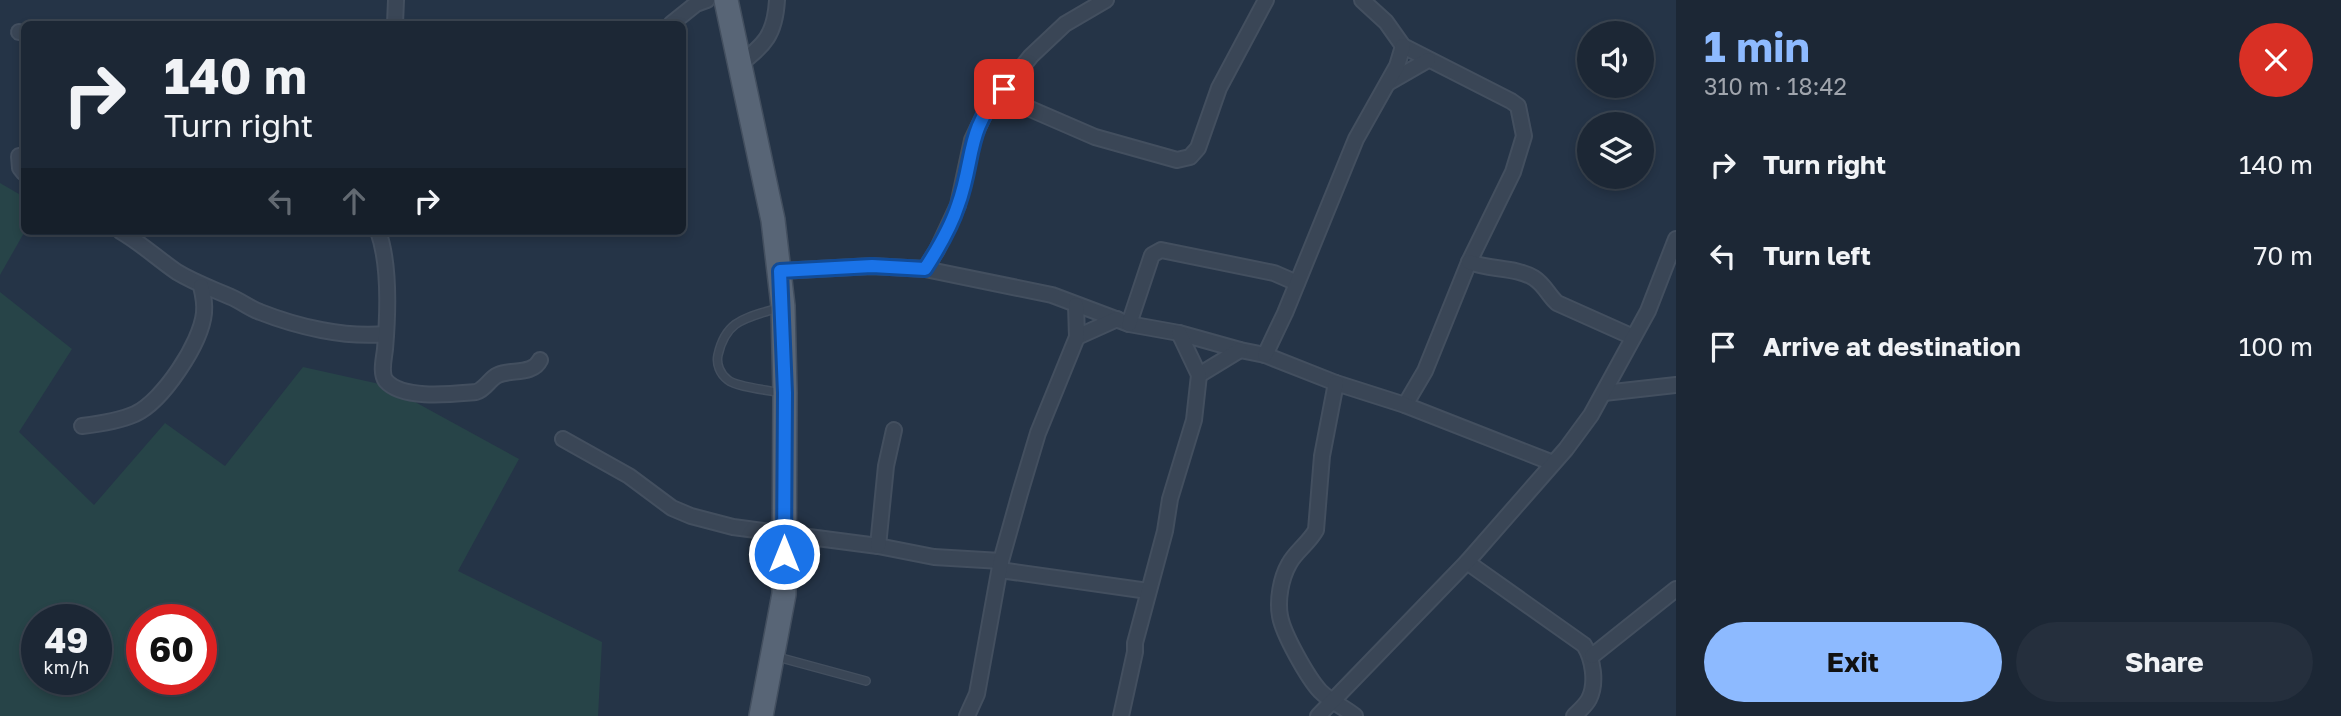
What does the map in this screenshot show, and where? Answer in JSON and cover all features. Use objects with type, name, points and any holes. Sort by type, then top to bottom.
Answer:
[{"type":"main road","points":[[726,0],[773,220],[783,306],[784,594],[761,716]]},
{"type":"street","points":[[395,21],[396,0]]},
{"type":"street","points":[[675,21],[696,4],[707,0]]},
{"type":"street","points":[[739,65],[762,46],[772,32],[777,0]]},
{"type":"street","points":[[925,269],[958,205],[972,141],[985,113],[1031,56],[1065,24],[1106,0]]},
{"type":"street","points":[[998,96],[1095,137],[1177,160],[1185,159],[1198,148],[1219,88],[1266,0]]},
{"type":"street","points":[[1362,0],[1386,22],[1403,46],[1517,106],[1522,118],[1524,136],[1513,172],[1469,262],[1425,370],[1405,405]]},
{"type":"street","points":[[1265,355],[1356,138],[1397,66],[1403,46]]},
{"type":"street","points":[[1388,83],[1428,60]]},
{"type":"street","points":[[19,156],[21,169]]},
{"type":"street","points":[[127,235],[201,286],[234,298],[257,312],[341,334],[386,334]]},
{"type":"street","points":[[379,235],[384,248],[384,376],[388,383],[399,390],[412,393],[476,392],[484,389],[500,374],[533,368],[540,360]]},
{"type":"street","points":[[1318,716],[1467,562],[1585,424],[1648,311],[1676,239]]},
{"type":"street","points":[[1077,337],[1123,321],[1152,256],[1161,250],[1274,273],[1297,283]]},
{"type":"street","points":[[1469,262],[1485,268],[1519,271],[1543,284],[1548,296],[1557,303],[1633,337]]},
{"type":"street","points":[[780,271],[872,266],[925,269],[1052,295],[1123,321],[1265,355],[1336,383],[1405,405],[1553,463]]},
{"type":"street","points":[[82,426],[136,413],[155,401],[168,386],[201,327],[204,313],[201,286]]},
{"type":"street","points":[[967,716],[977,694],[1001,566],[1038,433],[1077,337],[1076,305]]},
{"type":"street","points":[[1121,716],[1148,591],[1165,531],[1170,499],[1194,421],[1199,375],[1179,333]]},
{"type":"street","points":[[1199,375],[1240,350]]},
{"type":"street","points":[[1336,383],[1322,456],[1315,530],[1310,540],[1289,563],[1279,596],[1280,617],[1298,658],[1319,690],[1332,702],[1355,716]]},
{"type":"street","points":[[1604,393],[1676,385]]},
{"type":"street","points":[[878,546],[886,466],[894,430]]},
{"type":"street","points":[[563,439],[619,470],[672,508],[733,527],[878,546],[1148,591]]},
{"type":"street","points":[[1467,562],[1578,639],[1592,656],[1590,698],[1574,716]]},
{"type":"street","points":[[1592,656],[1676,589]]},
{"type":"lane","points":[[783,306],[746,318],[734,325],[722,337],[717,362],[729,381],[785,393]]},
{"type":"lane","points":[[774,656],[866,681]]},
{"type":"green space","points":[[0,183],[21,195],[23,235],[0,275]]},
{"type":"green space","points":[[0,292],[72,349],[19,432],[94,505],[165,423],[225,466],[303,367],[384,385],[519,459],[458,571],[602,642],[598,716],[0,716]]},
{"type":"route","points":[[784,554],[785,393],[780,271],[872,266],[925,269],[958,205],[972,141],[985,113],[1004,89]]}]
